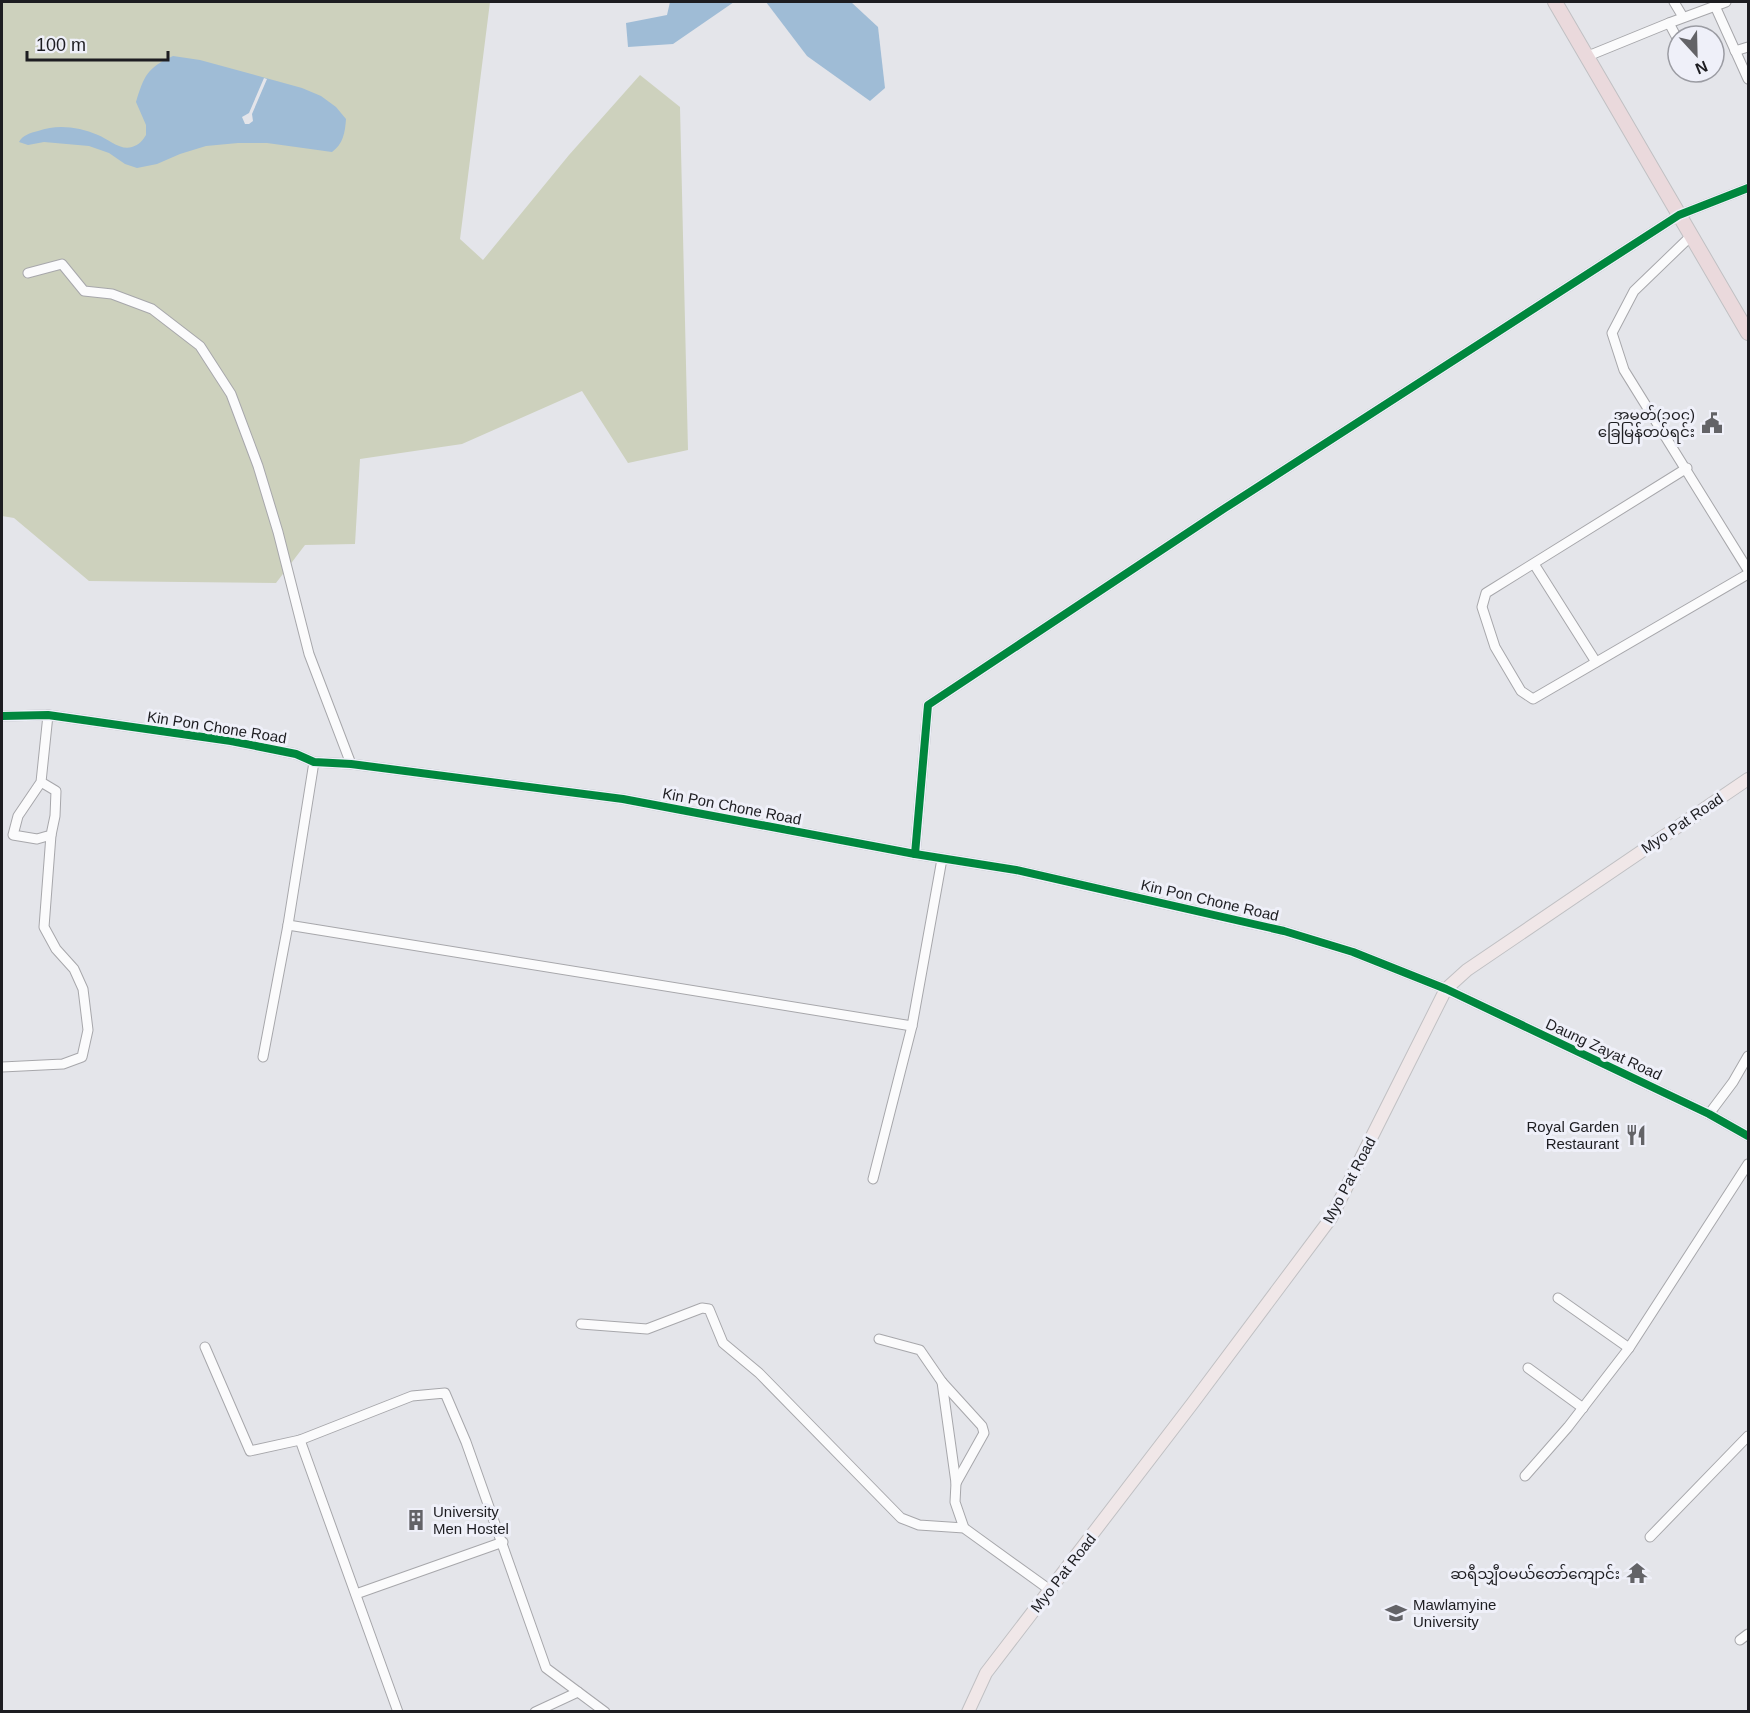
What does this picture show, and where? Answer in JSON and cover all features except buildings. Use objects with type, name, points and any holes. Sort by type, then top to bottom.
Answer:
[{"type":"highway","points":[[1555,2],[1749,333]]},
{"type":"main road","name":"Myo Pat Road","points":[[968,1712],[986,1673],[1331,1218],[1446,989],[1467,970],[1749,779]]},
{"type":"street","points":[[1674,2],[1683,17]]},
{"type":"street","points":[[1588,56],[1668,22],[1726,2]]},
{"type":"street","points":[[1715,6],[1749,79]]},
{"type":"street","points":[[1736,51],[1749,47]]},
{"type":"street","points":[[915,854],[928,705],[1225,508],[1679,214],[1749,188]]},
{"type":"street","points":[[1687,468],[1486,593],[1482,607],[1495,647],[1521,692],[1533,699],[1749,572],[1687,468],[1624,370],[1612,333],[1634,291],[1692,235]]},
{"type":"street","points":[[28,273],[63,264],[84,291],[112,294],[152,309],[200,346],[231,394],[258,466],[278,532],[309,654],[351,764]]},
{"type":"street","points":[[1534,564],[1596,662]]},
{"type":"street","points":[[13,835],[18,816],[41,782],[48,715]]},
{"type":"street","name":"Kin Pon Chone Road","points":[[2,716],[48,715],[231,741],[296,754],[314,762],[351,764],[623,800],[942,859],[1016,870],[1284,931],[1353,952],[1446,989]]},
{"type":"street","points":[[263,1057],[288,925],[314,762]]},
{"type":"street","points":[[2,1066],[63,1064],[82,1057],[88,1030],[83,989],[74,969],[56,949],[44,927],[56,791],[41,782]]},
{"type":"street","points":[[2,836],[13,835],[37,839],[51,836]]},
{"type":"street","points":[[873,1179],[912,1026],[942,859]]},
{"type":"street","points":[[288,925],[912,1026]]},
{"type":"street","name":"Daung Zayat Road","points":[[1446,989],[1709,1114],[1749,1136]]},
{"type":"street","points":[[1709,1114],[1749,1056]]},
{"type":"street","points":[[1525,1476],[1583,1408],[1629,1348],[1749,1164]]},
{"type":"street","points":[[1558,1298],[1629,1348]]},
{"type":"street","points":[[581,1324],[647,1329],[702,1308],[709,1309],[723,1343],[759,1373],[901,1518],[919,1526],[964,1528],[1050,1590]]},
{"type":"street","points":[[879,1339],[920,1350],[942,1382],[983,1430],[984,1433],[956,1483]]},
{"type":"street","points":[[205,1347],[250,1451],[300,1440],[412,1396],[445,1393],[503,1542],[546,1668],[605,1712]]},
{"type":"street","points":[[1528,1368],[1583,1408]]},
{"type":"street","points":[[942,1382],[956,1483],[955,1502],[964,1528]]},
{"type":"street","points":[[1650,1537],[1749,1436]]},
{"type":"street","points":[[300,1440],[398,1712]]},
{"type":"street","points":[[356,1594],[503,1542]]},
{"type":"street","points":[[535,1712],[578,1692]]},
{"type":"green space","points":[[2,2],[490,2],[460,239],[483,260],[569,155],[640,75],[680,107],[688,450],[628,463],[582,391],[462,444],[360,459],[355,544],[305,545],[276,583],[89,581],[14,518],[2,516]]},
{"type":"water","points":[[670,2],[734,2],[673,44],[628,47],[626,23],[667,15]]},
{"type":"water","points":[[766,2],[851,2],[878,27],[885,88],[870,101],[807,56]]},
{"type":"water","points":[[173,56],[200,60],[302,88],[321,96],[336,107],[346,119],[341,142],[332,152],[267,143],[206,146],[157,164],[137,168],[125,164],[109,153],[89,146],[44,142],[28,145],[19,142],[30,134],[60,127],[90,132],[123,147],[137,145],[146,135],[146,125],[136,102],[142,86],[152,69]]},
{"type":"pier","points":[[264,78],[267,79],[252,114],[253,121],[245,124],[242,117],[249,113]]},
{"type":"cycle path","points":[[915,854],[928,705],[1225,508],[1679,215],[1748,188]]},
{"type":"cycle path","points":[[2,716],[48,715],[231,741],[296,754],[314,762],[351,764],[623,799],[915,854],[1016,870],[1284,931],[1353,952],[1446,989],[1709,1114],[1748,1136]]},
{"type":"place","name":"အမှတ်(၁၀၄) ခြေမြန်တပ်ရင်း","points":[[1712,423]]},
{"type":"place","name":"Royal Garden Restaurant","points":[[1636,1135]]},
{"type":"place","name":"University Men Hostel","points":[[416,1520]]},
{"type":"place","name":"ဆရီသျှီဝမယ်တော်ကျောင်း","points":[[1637,1573]]},
{"type":"place","name":"Mawlamyine University","points":[[1396,1613]]}]
